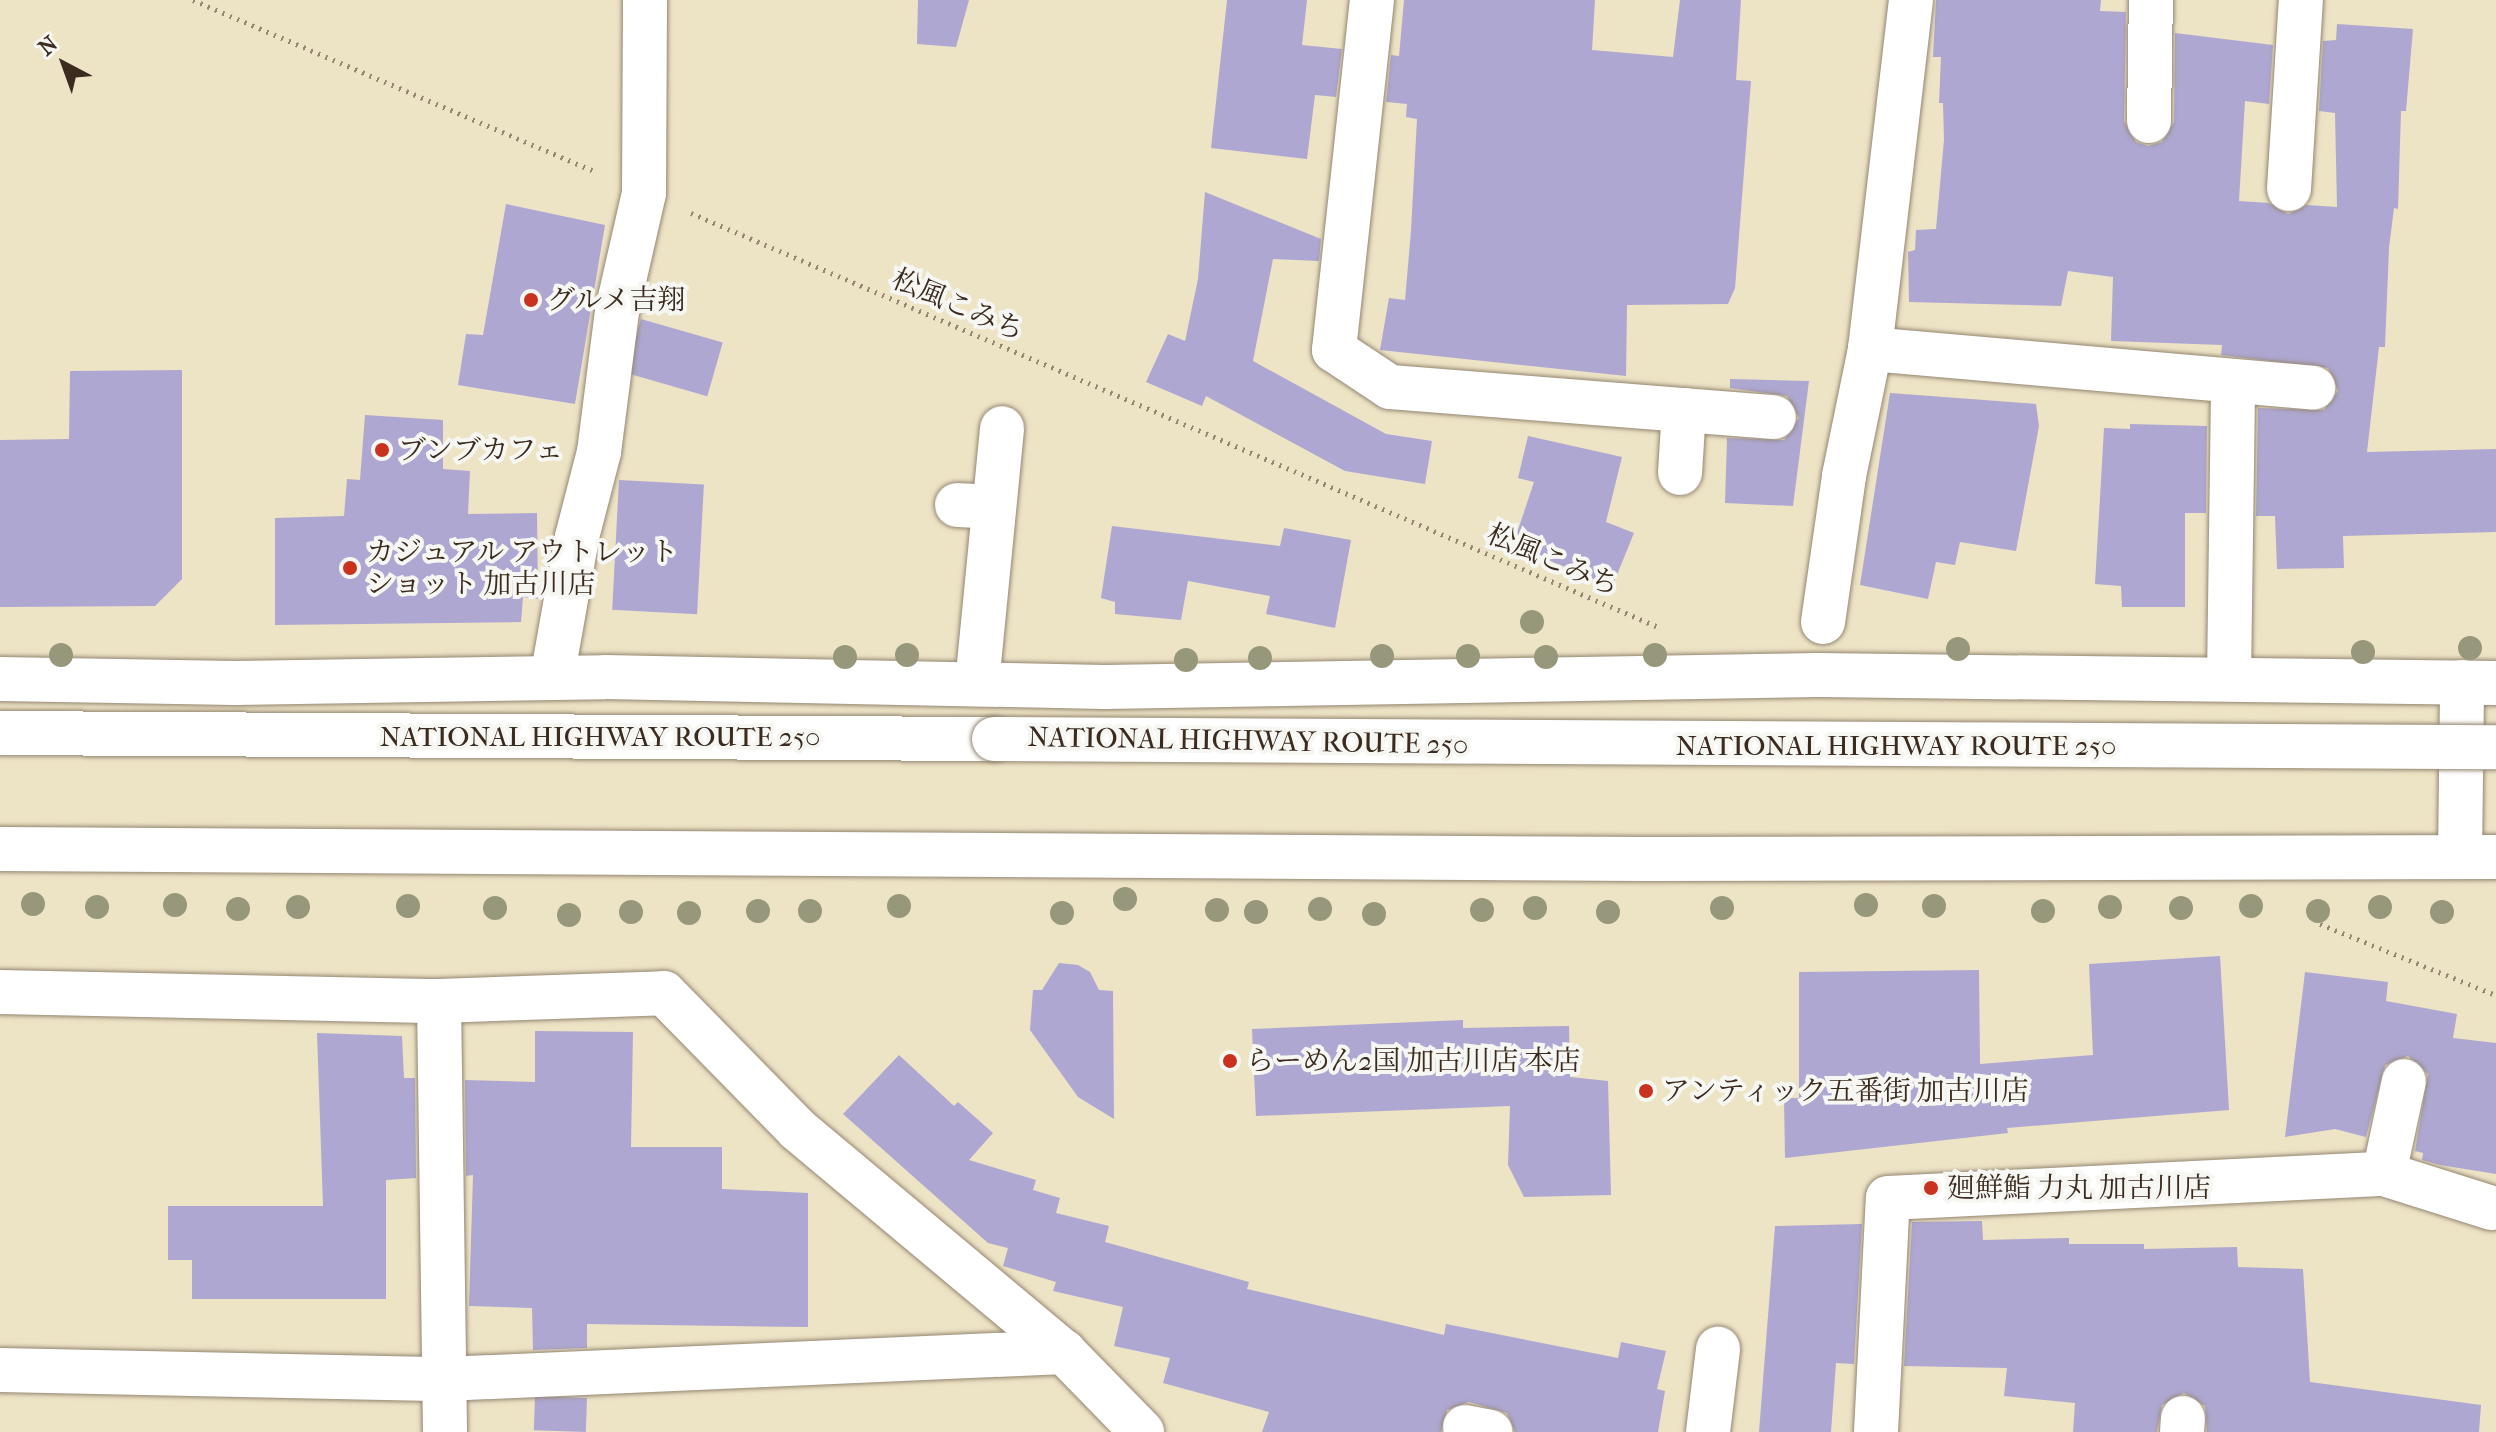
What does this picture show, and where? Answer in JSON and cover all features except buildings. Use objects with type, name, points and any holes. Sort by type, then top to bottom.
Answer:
[{"type":"main road","points":[[552,678],[577,537],[599,452],[617,311],[644,193],[645,0]]},
{"type":"main road","points":[[1372,0],[1334,350],[1390,387],[1774,417]]},
{"type":"main road","points":[[1823,622],[1844,476],[1870,349],[1911,0]]},
{"type":"main road","points":[[2149,121],[2151,0]]},
{"type":"main road","points":[[2289,189],[2301,0]]},
{"type":"main road","points":[[1870,349],[2313,388]]},
{"type":"main road","points":[[2229,678],[2233,381]]},
{"type":"main road","points":[[1680,473],[1684,410]]},
{"type":"main road","points":[[977,684],[976,506],[1002,428]]},
{"type":"main road","points":[[0,679],[235,683],[552,678],[977,684],[1490,683],[1818,675],[2479,683],[2478,857],[1631,859],[0,849]]},
{"type":"main road","name":"NATIONAL HIGHWAY ROUTE 250","points":[[0,733],[2496,747]]},
{"type":"main road","points":[[0,992],[439,1001],[664,993],[797,1129],[1064,1352],[1142,1432]]},
{"type":"main road","points":[[439,1001],[445,1432]]},
{"type":"main road","points":[[2384,1174],[2404,1081]]},
{"type":"main road","points":[[1876,1432],[1888,1198],[2384,1174],[2492,1208]]},
{"type":"main road","points":[[1708,1432],[1718,1349]]},
{"type":"main road","points":[[0,1370],[445,1379],[1064,1352]]},
{"type":"path","name":"松風こみち","points":[[193,0],[1663,629]]},
{"type":"path","points":[[2320,924],[2496,995]]},
{"type":"place","name":"グルメ吉翔","points":[[531,300]]},
{"type":"place","name":"ブンブカフェ","points":[[382,450]]},
{"type":"place","name":"カジュアル アウトレット ショット 加古川店","points":[[350,568]]},
{"type":"place","name":"らーめん2国 加古川店 本店","points":[[1230,1061]]},
{"type":"place","name":"アンティック五番街 加古川店","points":[[1646,1091]]},
{"type":"place","name":"廻鮮鮨 力丸 加古川店","points":[[1931,1188]]}]
